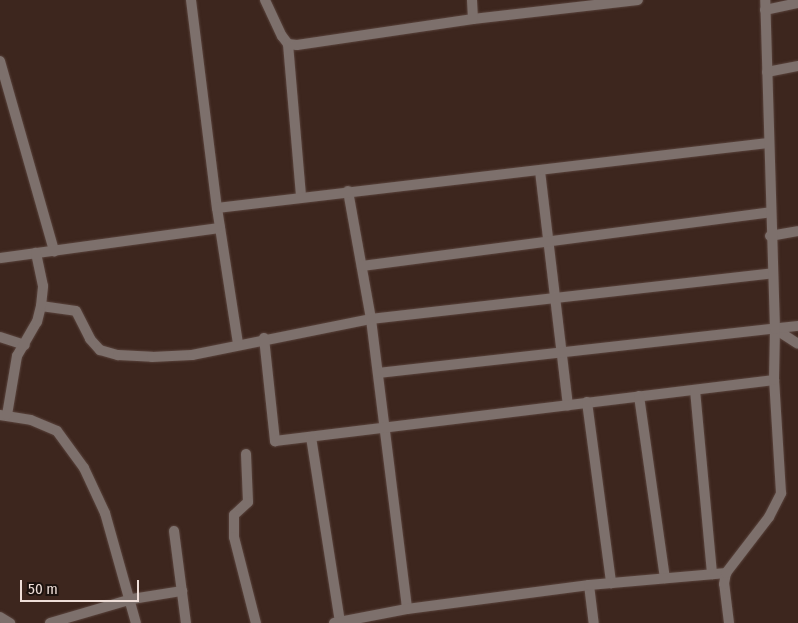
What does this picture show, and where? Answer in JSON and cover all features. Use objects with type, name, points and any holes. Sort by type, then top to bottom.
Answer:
[{"type":"street","points":[[192,0],[217,208],[238,344]]},
{"type":"street","points":[[265,0],[288,44],[301,197]]},
{"type":"street","points":[[472,0],[473,19]]},
{"type":"street","points":[[288,44],[473,19],[638,0]]},
{"type":"street","points":[[729,623],[724,584],[726,573],[769,517],[781,493],[774,380],[775,329],[770,236],[765,5],[798,4]]},
{"type":"street","points":[[0,61],[54,251]]},
{"type":"street","points":[[767,72],[798,66]]},
{"type":"street","points":[[217,208],[348,191],[540,171],[768,143]]},
{"type":"street","points":[[540,171],[568,404]]},
{"type":"street","points":[[348,191],[371,319],[407,609]]},
{"type":"street","points":[[362,266],[548,239],[770,212]]},
{"type":"street","points":[[0,258],[220,228]]},
{"type":"street","points":[[770,236],[798,231]]},
{"type":"street","points":[[36,253],[43,286],[41,306],[25,345],[17,356],[3,415],[32,420],[57,431],[74,453],[106,513],[132,599],[136,623]]},
{"type":"street","points":[[41,306],[76,312],[94,346],[108,353],[152,357],[192,354],[264,338],[371,319],[772,273]]},
{"type":"street","points":[[378,373],[798,326]]},
{"type":"street","points":[[775,329],[798,344]]},
{"type":"street","points":[[0,337],[25,345]]},
{"type":"street","points":[[264,338],[275,441],[385,426],[774,380]]},
{"type":"street","points":[[695,390],[712,574]]},
{"type":"street","points":[[639,396],[666,578]]},
{"type":"street","points":[[587,402],[611,583]]},
{"type":"street","points":[[312,437],[337,623],[407,609],[611,583],[726,573]]},
{"type":"street","points":[[246,454],[248,502],[234,515],[234,537],[256,623]]},
{"type":"street","points":[[174,531],[186,623]]},
{"type":"street","points":[[589,586],[594,623]]},
{"type":"street","points":[[50,623],[132,599],[182,591]]},
{"type":"street","points":[[0,617],[10,623]]}]
